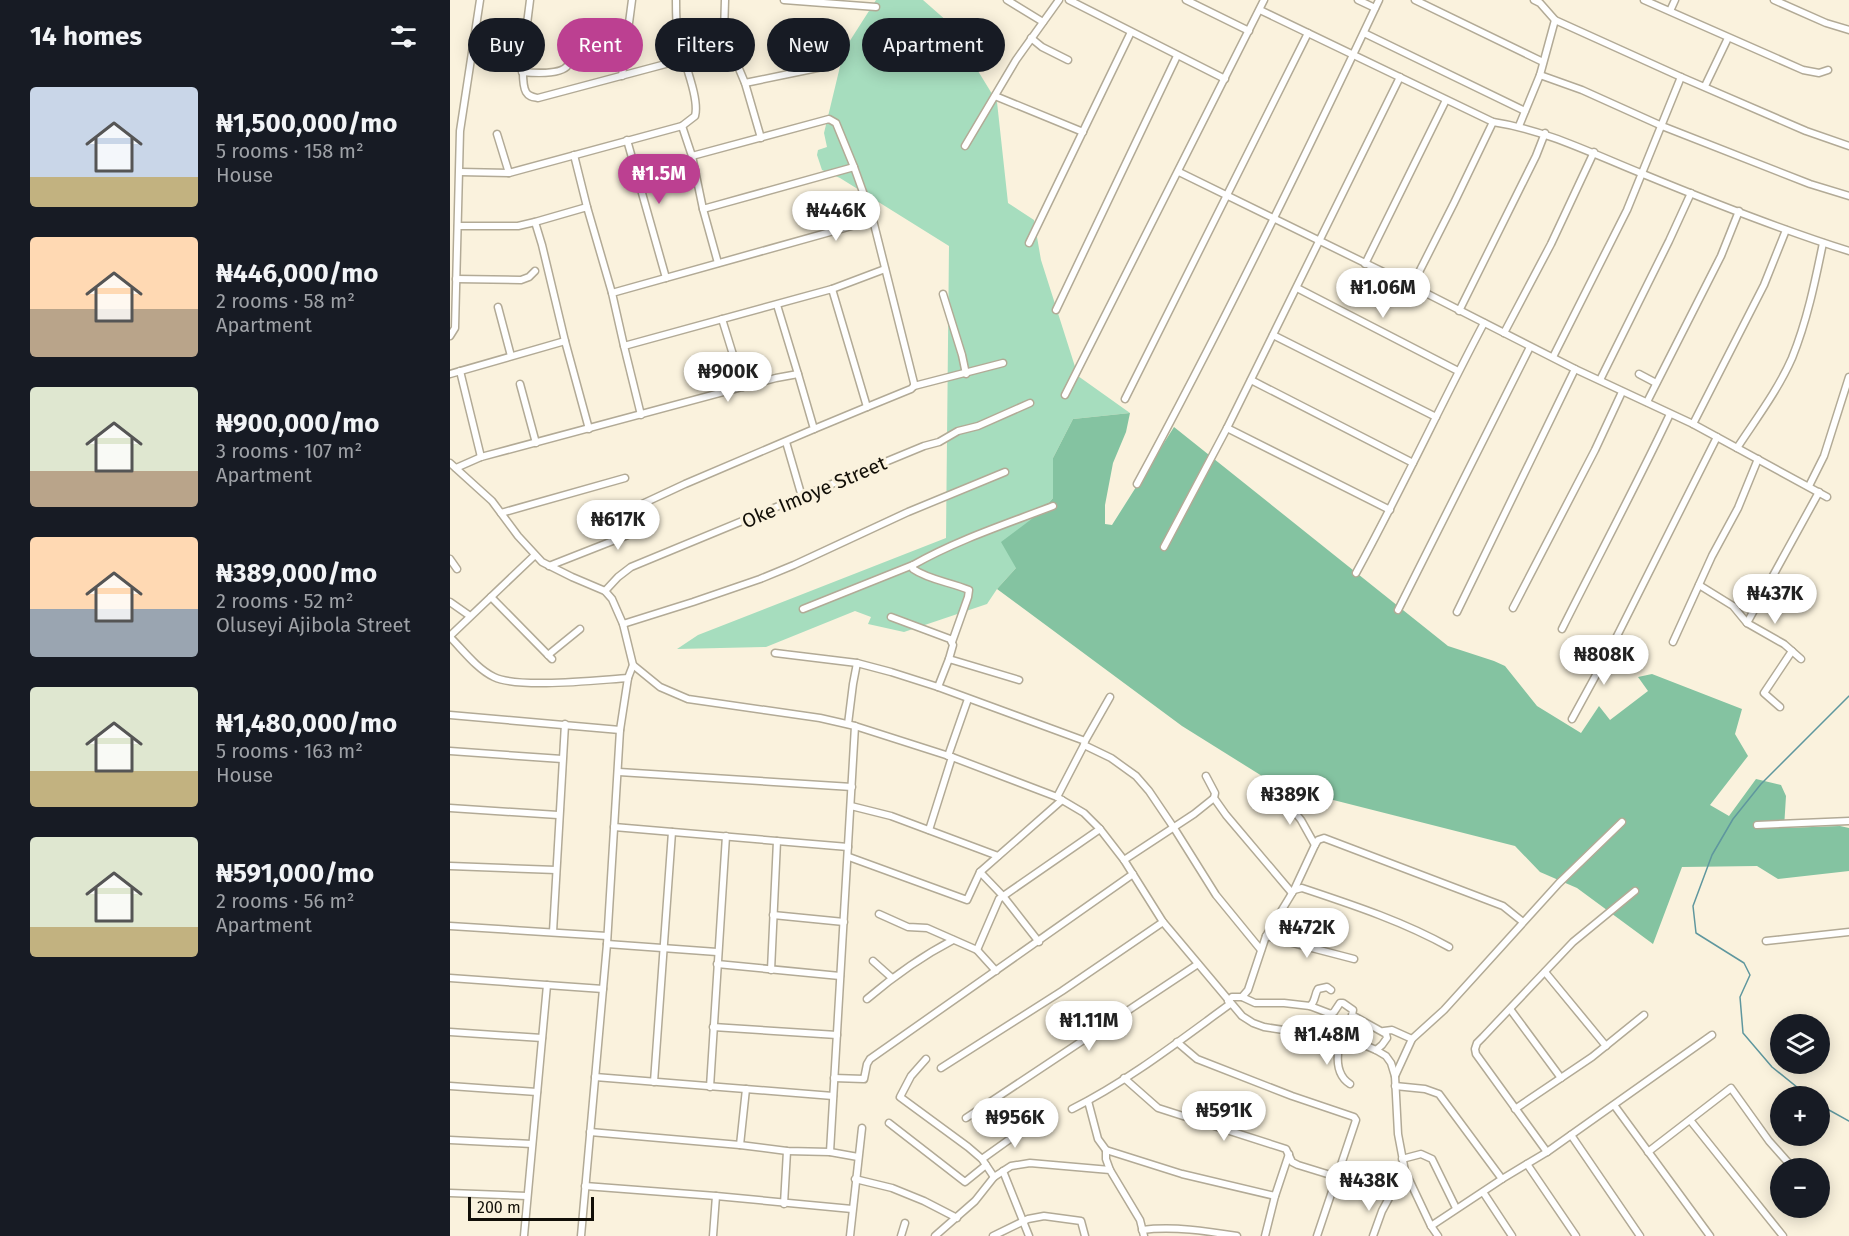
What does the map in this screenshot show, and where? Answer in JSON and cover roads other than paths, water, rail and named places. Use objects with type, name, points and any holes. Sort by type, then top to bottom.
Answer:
[{"type":"street","points":[[450,336],[455,328],[460,131],[480,0]]},
{"type":"street","points":[[528,18],[530,0]]},
{"type":"street","points":[[629,18],[632,0]]},
{"type":"street","points":[[460,172],[509,173],[682,126],[694,117],[696,108],[692,87],[678,38],[676,0]]},
{"type":"street","points":[[725,0],[724,33],[745,83],[761,138]]},
{"type":"street","points":[[784,0],[876,7]]},
{"type":"street","points":[[1007,0],[1043,22]]},
{"type":"street","points":[[964,146],[1031,38],[1059,0]]},
{"type":"street","points":[[1069,0],[1225,79]]},
{"type":"street","points":[[1186,0],[1248,31]]},
{"type":"street","points":[[1065,395],[1264,0]]},
{"type":"street","points":[[1358,0],[1375,8]]},
{"type":"street","points":[[1137,484],[1226,316],[1379,0]]},
{"type":"street","points":[[1415,0],[1543,62]]},
{"type":"street","points":[[1534,0],[1540,3],[1555,20],[1806,131],[1849,146]]},
{"type":"street","points":[[1644,0],[1803,70],[1819,73],[1828,70]]},
{"type":"street","points":[[1670,11],[1675,0]]},
{"type":"street","points":[[1774,0],[1826,23],[1849,30]]},
{"type":"street","points":[[1260,10],[1493,122],[1545,133],[1642,174],[1786,230],[1849,251]]},
{"type":"street","points":[[1519,126],[1540,75],[1555,20]]},
{"type":"street","points":[[1029,243],[1131,32]]},
{"type":"street","points":[[1125,399],[1308,33]]},
{"type":"street","points":[[1364,33],[1525,111]]},
{"type":"street","points":[[1031,38],[1068,60]]},
{"type":"street","points":[[1705,86],[1728,38]]},
{"type":"street","points":[[1056,310],[1177,56]]},
{"type":"street","points":[[557,70],[549,73],[522,72],[526,93],[538,98],[655,67]]},
{"type":"street","points":[[622,72],[622,76]]},
{"type":"street","points":[[745,83],[795,72]]},
{"type":"street","points":[[1540,75],[1582,90],[1662,126],[1810,184],[1849,196]]},
{"type":"street","points":[[1164,547],[1227,428],[1400,77]]},
{"type":"street","points":[[1553,357],[1627,210],[1681,77]]},
{"type":"street","points":[[995,96],[1083,132]]},
{"type":"street","points":[[1365,264],[1446,100]]},
{"type":"street","points":[[692,156],[825,120],[832,120],[836,123],[873,220],[914,386]]},
{"type":"street","points":[[1412,286],[1493,122]]},
{"type":"street","points":[[682,126],[692,156],[703,209],[718,263]]},
{"type":"street","points":[[1459,311],[1536,156],[1545,133]]},
{"type":"street","points":[[497,134],[509,173]]},
{"type":"street","points":[[627,140],[666,278]]},
{"type":"street","points":[[1504,333],[1551,244],[1594,152]]},
{"type":"street","points":[[574,155],[612,293],[641,415]]},
{"type":"street","points":[[703,209],[854,167]]},
{"type":"street","points":[[1179,172],[1412,286],[1530,347],[1693,424],[1827,496]]},
{"type":"street","points":[[1600,380],[1691,193]]},
{"type":"street","points":[[458,226],[518,226],[588,207]]},
{"type":"street","points":[[1647,402],[1721,256],[1739,211]]},
{"type":"street","points":[[612,293],[873,220]]},
{"type":"street","points":[[535,222],[589,429]]},
{"type":"street","points":[[1693,424],[1764,285],[1786,230]]},
{"type":"street","points":[[1737,448],[1783,376],[1791,358],[1809,306],[1823,243]]},
{"type":"street","points":[[624,346],[832,289],[885,269]]},
{"type":"street","points":[[456,279],[521,280],[529,277],[535,271]]},
{"type":"street","points":[[1297,288],[1458,371]]},
{"type":"street","points":[[832,289],[867,407]]},
{"type":"street","points":[[943,294],[966,374]]},
{"type":"street","points":[[777,305],[814,429]]},
{"type":"street","points":[[498,307],[511,356]]},
{"type":"street","points":[[722,319],[743,387]]},
{"type":"street","points":[[1356,573],[1484,323]]},
{"type":"street","points":[[1273,335],[1436,417]]},
{"type":"street","points":[[450,374],[565,341]]},
{"type":"street","points":[[1398,610],[1530,347]]},
{"type":"street","points":[[549,566],[638,531],[643,525],[640,505],[685,484],[914,386],[1003,363]]},
{"type":"street","points":[[1457,612],[1575,369]]},
{"type":"street","points":[[460,371],[481,457]]},
{"type":"street","points":[[456,468],[481,457],[798,374]]},
{"type":"street","points":[[1639,374],[1656,383]]},
{"type":"street","points":[[1809,486],[1824,456],[1849,377]]},
{"type":"street","points":[[1251,380],[1413,463]]},
{"type":"street","points":[[520,384],[536,443]]},
{"type":"street","points":[[1513,608],[1595,450],[1622,392]]},
{"type":"street","name":"Oke Imoye Street","points":[[605,591],[631,567],[1030,403]]},
{"type":"street","points":[[1562,629],[1633,493],[1670,414]]},
{"type":"street","points":[[1227,428],[1390,510]]},
{"type":"street","points":[[1572,719],[1614,642],[1717,437]]},
{"type":"street","points":[[786,442],[802,497]]},
{"type":"street","points":[[1673,642],[1712,556],[1738,508],[1758,459]]},
{"type":"street","points":[[450,463],[492,501],[535,555],[549,566],[605,591],[612,599],[623,624],[633,664],[628,678],[620,730],[607,944],[581,1236]]},
{"type":"street","points":[[623,624],[760,579],[908,512],[1005,472]]},
{"type":"street","points":[[501,513],[625,478]]},
{"type":"street","points":[[1747,623],[1820,492]]},
{"type":"street","points":[[803,609],[913,566],[988,530],[1053,506]]},
{"type":"street","points":[[535,555],[450,637],[484,672],[496,679],[523,683],[628,678]]},
{"type":"street","points":[[450,559],[457,569]]},
{"type":"street","points":[[913,566],[913,569],[926,576],[969,590],[952,642],[949,659],[938,687]]},
{"type":"street","points":[[1700,585],[1733,606],[1747,623],[1784,644],[1801,659]]},
{"type":"street","points":[[491,597],[550,657],[580,629]]},
{"type":"street","points":[[450,602],[470,616]]},
{"type":"street","points":[[891,617],[950,639],[952,642]]},
{"type":"street","points":[[1780,707],[1764,693],[1792,651]]},
{"type":"street","points":[[776,653],[857,663],[938,687],[1084,743],[1125,766],[1149,791],[1216,894],[1261,950]]},
{"type":"street","points":[[949,659],[1019,680]]},
{"type":"street","points":[[848,724],[852,684],[857,663]]},
{"type":"street","points":[[633,664],[660,687],[688,699],[820,718],[855,726],[950,756],[1060,798],[1084,813],[1100,829],[1124,860],[1163,922],[1242,1016],[1252,1023],[1293,1032],[1355,1041],[1386,1056],[1395,1076],[1405,1171],[1438,1236]]},
{"type":"street","points":[[849,857],[964,900],[969,897],[980,872],[1060,798],[1084,743],[1110,697]]},
{"type":"street","points":[[929,830],[968,699]]},
{"type":"street","points":[[450,715],[620,730]]},
{"type":"street","points":[[553,932],[564,724]]},
{"type":"street","points":[[830,1152],[855,726]]},
{"type":"street","points":[[450,751],[562,759]]},
{"type":"street","points":[[619,772],[852,787]]},
{"type":"street","points":[[1206,776],[1215,793],[1214,798],[1226,815],[1293,892]]},
{"type":"street","points":[[1281,795],[1301,820],[1315,845]]},
{"type":"street","points":[[1124,860],[1174,828],[1214,798]]},
{"type":"street","points":[[850,806],[891,816],[998,856]]},
{"type":"street","points":[[450,808],[558,815]]},
{"type":"street","points":[[1757,825],[1849,821]]},
{"type":"street","points":[[1395,1076],[1412,1039],[1444,1010],[1523,922],[1622,822]]},
{"type":"street","points":[[614,827],[848,847]]},
{"type":"street","points":[[977,950],[997,902],[1003,896],[1100,829]]},
{"type":"street","points":[[654,1082],[672,832]]},
{"type":"street","points":[[710,1087],[726,836]]},
{"type":"street","points":[[1242,997],[1248,990],[1266,936],[1293,892],[1315,845],[1318,840],[1324,838],[1503,906],[1523,922]]},
{"type":"street","points":[[771,970],[777,841]]},
{"type":"street","points":[[450,866],[556,870]]},
{"type":"street","points":[[980,872],[1003,896],[1039,942]]},
{"type":"street","points":[[834,1078],[864,1079],[870,1059],[1133,874]]},
{"type":"street","points":[[1293,892],[1302,888],[1371,911],[1426,934],[1449,947]]},
{"type":"street","points":[[1547,1152],[1476,1054],[1475,1049],[1483,1036],[1588,929],[1635,891]]},
{"type":"street","points":[[879,914],[908,927],[927,928],[977,950],[996,971]]},
{"type":"street","points":[[773,915],[843,922]]},
{"type":"street","points":[[941,1068],[1062,991],[1163,922]]},
{"type":"street","points":[[450,926],[607,936]]},
{"type":"street","points":[[1766,941],[1849,932]]},
{"type":"street","points":[[1266,936],[1354,959]]},
{"type":"street","points":[[867,999],[928,953],[953,940]]},
{"type":"street","points":[[607,944],[717,952]]},
{"type":"street","points":[[873,961],[892,978]]},
{"type":"street","points":[[717,964],[840,976]]},
{"type":"street","points":[[966,1118],[1198,964]]},
{"type":"street","points":[[1545,972],[1606,1046]]},
{"type":"street","points":[[450,978],[603,989]]},
{"type":"street","points":[[524,1236],[548,985]]},
{"type":"street","points":[[1310,1006],[1314,1003],[1318,989],[1327,987],[1331,990]]},
{"type":"street","points":[[1072,1109],[1088,1101],[1177,1042],[1229,1002],[1232,997],[1242,997],[1255,1003],[1310,1006],[1331,1014],[1340,1003],[1343,1003],[1353,1010],[1352,1015],[1386,1034],[1387,1038],[1376,1050]]},
{"type":"street","points":[[1510,1010],[1561,1078]]},
{"type":"street","points":[[1515,1109],[1606,1046],[1644,1015]]},
{"type":"street","points":[[713,1027],[837,1035]]},
{"type":"street","points":[[1383,1031],[1392,1030],[1412,1039]]},
{"type":"street","points":[[450,1032],[542,1038]]},
{"type":"street","points":[[1431,1226],[1547,1152],[1712,1035]]},
{"type":"street","points":[[1333,1038],[1330,1049],[1338,1053],[1339,1072],[1343,1080],[1350,1084]]},
{"type":"street","points":[[1177,1042],[1197,1059],[1356,1120],[1317,1236]]},
{"type":"street","points":[[926,1059],[911,1076],[900,1097],[968,1147],[982,1159],[994,1177]]},
{"type":"street","points":[[595,1077],[833,1096]]},
{"type":"street","points":[[1124,1078],[1158,1108],[1286,1149],[1292,1162],[1298,1165],[1338,1177],[1405,1171]]},
{"type":"street","points":[[450,1086],[537,1092]]},
{"type":"street","points":[[1395,1086],[1425,1089],[1439,1094],[1502,1179]]},
{"type":"street","points":[[1648,1152],[1731,1088],[1751,1118],[1785,1158]]},
{"type":"street","points":[[740,1145],[746,1089]]},
{"type":"street","points":[[1088,1101],[1098,1139],[1106,1150],[1106,1160],[1110,1170],[1140,1220],[1143,1233],[1152,1228],[1237,1236]]},
{"type":"street","points":[[1614,1105],[1710,1236]]},
{"type":"street","points":[[1690,1120],[1783,1236]]},
{"type":"street","points":[[982,1159],[1035,1121]]},
{"type":"street","points":[[889,1124],[965,1182],[986,1165]]},
{"type":"street","points":[[850,1236],[862,1128]]},
{"type":"street","points":[[590,1132],[787,1151],[830,1152],[858,1157]]},
{"type":"street","points":[[1571,1135],[1640,1236]]},
{"type":"street","points":[[450,1140],[532,1144]]},
{"type":"street","points":[[1106,1150],[1182,1174],[1275,1196]]},
{"type":"street","points":[[784,1204],[787,1151]]},
{"type":"street","points":[[1264,1236],[1289,1154]]},
{"type":"street","points":[[1402,1159],[1421,1154],[1432,1159],[1456,1208]]},
{"type":"street","points":[[935,1236],[975,1201],[994,1177],[1019,1163],[1110,1170]]},
{"type":"street","points":[[1527,1164],[1576,1236]]},
{"type":"street","points":[[1003,1171],[1029,1236]]},
{"type":"street","points":[[855,1179],[892,1188],[957,1218]]},
{"type":"street","points":[[585,1186],[852,1209]]},
{"type":"street","points":[[1483,1192],[1512,1236]]},
{"type":"street","points":[[450,1193],[527,1196]]},
{"type":"street","points":[[713,1236],[717,1196]]},
{"type":"street","points":[[1373,1236],[1389,1198]]},
{"type":"street","points":[[993,1236],[1028,1219],[1044,1216],[1081,1221],[1085,1236]]},
{"type":"street","points":[[901,1236],[905,1223]]},
{"type":"waterway","points":[[1796,1086],[1772,1067],[1743,1033],[1740,997],[1750,975],[1744,963],[1696,933],[1693,906],[1712,855],[1733,819],[1761,784],[1849,696]]},
{"type":"waterway","points":[[1830,1111],[1849,1121]]}]
